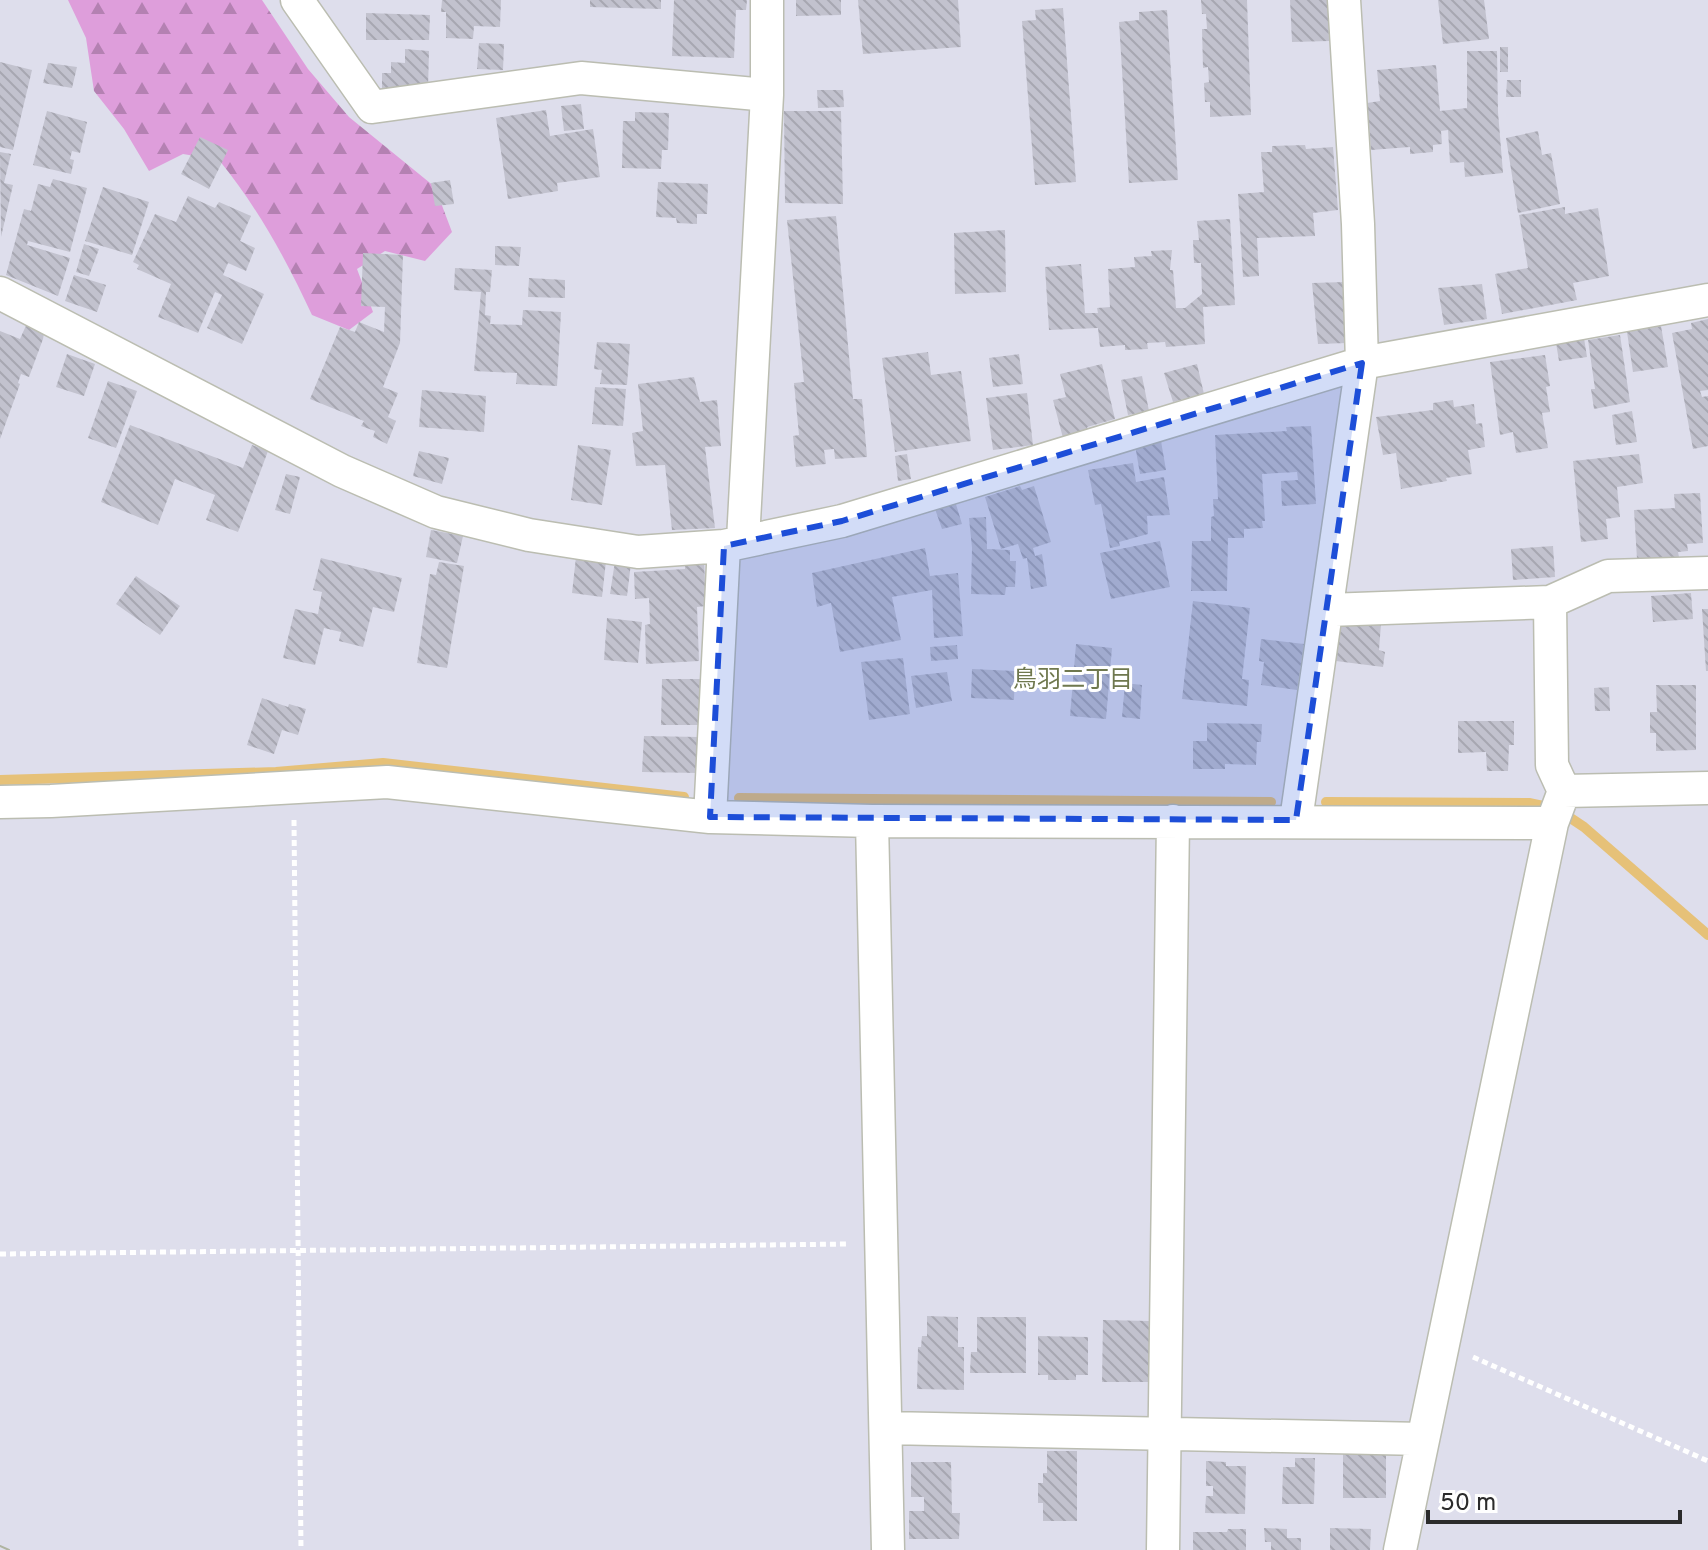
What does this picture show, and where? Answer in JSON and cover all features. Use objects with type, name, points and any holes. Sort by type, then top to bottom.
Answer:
[{"type":"street","points":[[297,0],[372,107],[581,78],[767,95]]},
{"type":"street","points":[[710,817],[767,95],[767,0]]},
{"type":"street","points":[[1296,820],[1362,363],[1358,224],[1344,0]]},
{"type":"street","points":[[0,293],[342,471],[436,512],[529,535],[638,552],[734,543],[842,521],[1362,363],[1708,300]]},
{"type":"street","points":[[1328,610],[1550,602],[1608,576],[1708,573]]},
{"type":"street","points":[[1400,1550],[1552,823],[1564,791],[1552,765],[1550,602]]},
{"type":"street","points":[[0,802],[387,782],[710,817],[872,821],[1552,823]]},
{"type":"street","points":[[1564,791],[1708,788]]},
{"type":"street","points":[[872,821],[888,1550]]},
{"type":"street","points":[[1163,1550],[1173,821]]},
{"type":"street","points":[[887,1428],[1423,1439]]},
{"type":"path","points":[[294,787],[301,1550]]},
{"type":"path","points":[[0,1254],[882,1243]]},
{"type":"path","points":[[1443,1343],[1708,1461]]},
{"type":"highlighted area","points":[[1362,363],[1296,820],[710,817],[724,546],[842,521]]},
{"type":"green space","points":[[68,0],[262,0],[308,69],[349,117],[435,187],[452,232],[425,261],[385,251],[357,269],[373,312],[349,330],[312,315],[270,234],[219,160],[183,154],[149,171],[124,129],[94,91],[86,38]]},
{"type":"building","points":[[442,0],[501,0],[500,27],[474,26],[473,39],[446,38],[446,12],[441,12]]},
{"type":"building","points":[[590,0],[661,0],[661,9],[590,7]]},
{"type":"building","points":[[674,0],[747,0],[746,10],[736,10],[734,58],[672,56]]},
{"type":"building","points":[[796,0],[841,0],[841,15],[796,16]]},
{"type":"building","points":[[858,0],[958,0],[961,47],[863,54]]},
{"type":"building","points":[[1201,0],[1247,0],[1251,115],[1210,117],[1210,102],[1205,102],[1204,83],[1209,82],[1208,67],[1203,68],[1202,29],[1207,29],[1206,14],[1202,14]]},
{"type":"building","points":[[1290,0],[1328,0],[1329,41],[1292,42]]},
{"type":"building","points":[[1438,0],[1484,0],[1489,39],[1443,44]]},
{"type":"building","points":[[1063,8],[1076,182],[1035,185],[1022,21],[1036,20],[1035,10]]},
{"type":"building","points":[[1167,10],[1178,180],[1129,183],[1119,22],[1139,20],[1139,12]]},
{"type":"building","points":[[366,13],[430,15],[429,40],[366,40]]},
{"type":"building","points":[[479,43],[504,44],[503,70],[477,69]]},
{"type":"building","points":[[1500,47],[1508,47],[1508,72],[1500,72]]},
{"type":"building","points":[[405,49],[429,51],[428,89],[382,88],[382,73],[391,73],[391,62],[405,63]]},
{"type":"building","points":[[1467,51],[1497,51],[1503,173],[1465,177],[1464,162],[1450,163],[1448,130],[1441,131],[1442,144],[1433,145],[1433,152],[1410,154],[1410,147],[1371,150],[1367,103],[1380,101],[1377,70],[1436,65],[1440,111],[1467,108]]},
{"type":"building","points":[[0,62],[32,70],[13,150],[0,147]]},
{"type":"building","points":[[48,63],[77,67],[72,88],[43,83]]},
{"type":"building","points":[[1507,80],[1521,80],[1521,97],[1506,97]]},
{"type":"building","points":[[817,90],[843,90],[844,107],[818,108]]},
{"type":"building","points":[[581,104],[584,129],[564,131],[561,106]]},
{"type":"building","points":[[546,110],[550,136],[593,129],[600,177],[557,183],[558,191],[508,199],[496,118]]},
{"type":"building","points":[[47,111],[87,122],[80,153],[72,151],[71,174],[33,165]]},
{"type":"building","points":[[784,111],[841,111],[843,204],[785,203]]},
{"type":"building","points":[[635,112],[669,113],[668,150],[662,150],[661,169],[622,168],[623,121],[635,121]]},
{"type":"building","points":[[1538,131],[1542,155],[1551,153],[1560,204],[1518,213],[1506,138]]},
{"type":"building","points":[[200,137],[228,150],[209,189],[181,174]]},
{"type":"building","points":[[1305,145],[1306,149],[1333,147],[1338,210],[1313,213],[1315,236],[1257,238],[1259,276],[1243,277],[1238,194],[1264,192],[1261,152],[1272,152],[1272,146]]},
{"type":"building","points":[[0,152],[11,154],[4,183],[13,185],[1,237]]},
{"type":"building","points":[[53,179],[87,188],[70,252],[28,241],[27,245],[70,258],[58,296],[6,275],[24,209],[31,211],[38,184],[50,187]]},
{"type":"building","points":[[450,180],[454,204],[435,206],[431,183]]},
{"type":"building","points":[[658,182],[708,184],[707,214],[697,214],[697,224],[656,217]]},
{"type":"building","points":[[103,187],[149,202],[132,255],[85,241]]},
{"type":"building","points":[[188,196],[215,208],[219,202],[251,216],[240,241],[255,248],[246,271],[228,263],[223,275],[264,294],[242,344],[207,328],[222,295],[215,292],[198,333],[158,317],[171,284],[137,269],[139,265],[133,262],[155,214],[176,222]]},
{"type":"building","points":[[1565,207],[1565,214],[1598,208],[1609,276],[1573,283],[1577,300],[1502,314],[1495,274],[1528,268],[1519,215]]},
{"type":"building","points":[[836,216],[853,399],[862,399],[867,457],[835,459],[834,449],[824,450],[826,464],[796,467],[793,436],[799,435],[794,383],[804,382],[787,220]]},
{"type":"building","points":[[1230,219],[1235,305],[1203,307],[1205,344],[1166,347],[1165,342],[1147,343],[1148,349],[1125,350],[1125,345],[1100,347],[1098,328],[1049,330],[1045,267],[1081,264],[1085,313],[1098,313],[1097,308],[1110,307],[1108,269],[1135,267],[1134,257],[1152,256],[1151,251],[1172,250],[1170,270],[1173,270],[1176,308],[1185,308],[1202,294],[1201,263],[1194,263],[1193,240],[1199,240],[1197,221]]},
{"type":"building","points":[[1005,230],[1006,292],[955,294],[954,233]]},
{"type":"building","points":[[84,244],[99,249],[89,276],[76,272]]},
{"type":"building","points":[[495,246],[521,247],[519,266],[495,265]]},
{"type":"building","points":[[363,253],[403,255],[400,343],[383,387],[398,393],[388,417],[396,421],[387,444],[373,437],[375,431],[361,426],[364,421],[310,399],[340,327],[355,332],[359,322],[384,332],[385,307],[361,306]]},
{"type":"building","points":[[455,268],[492,270],[490,292],[486,292],[485,315],[491,316],[490,324],[522,325],[523,310],[561,312],[557,386],[516,384],[517,373],[474,371],[481,292],[454,290]]},
{"type":"building","points":[[74,275],[106,285],[97,312],[65,301]]},
{"type":"building","points":[[529,278],[565,280],[565,298],[528,297]]},
{"type":"building","points":[[1345,282],[1347,343],[1318,344],[1312,283]]},
{"type":"building","points":[[1482,284],[1487,319],[1444,325],[1438,288]]},
{"type":"building","points":[[1708,319],[1708,390],[1700,391],[1702,397],[1708,396],[1708,446],[1693,449],[1672,333],[1692,329],[1691,323]]},
{"type":"building","points":[[28,321],[45,328],[43,339],[29,377],[21,374],[0,439],[0,331],[20,339]]},
{"type":"building","points":[[1661,326],[1668,367],[1633,372],[1627,332]]},
{"type":"building","points":[[1620,335],[1630,402],[1594,409],[1591,389],[1595,389],[1588,340]]},
{"type":"building","points":[[1584,338],[1587,357],[1559,361],[1556,343]]},
{"type":"building","points":[[597,342],[630,344],[627,385],[600,384],[602,370],[594,369]]},
{"type":"building","points":[[928,352],[931,375],[961,371],[971,441],[895,452],[882,358]]},
{"type":"building","points":[[67,354],[95,364],[84,396],[56,387]]},
{"type":"building","points":[[1019,354],[1023,384],[993,387],[989,358]]},
{"type":"building","points":[[1545,355],[1550,412],[1542,413],[1548,448],[1516,453],[1513,432],[1500,435],[1490,362]]},
{"type":"building","points":[[1102,364],[1115,419],[1063,438],[1053,400],[1066,397],[1060,374]]},
{"type":"building","points":[[1197,364],[1204,394],[1173,402],[1164,373]]},
{"type":"building","points":[[1142,376],[1149,411],[1128,415],[1121,380]]},
{"type":"building","points":[[694,377],[700,402],[717,400],[721,446],[705,447],[715,528],[672,530],[665,465],[636,466],[632,433],[643,431],[638,384]]},
{"type":"building","points":[[108,381],[137,391],[116,448],[88,438]]},
{"type":"building","points":[[595,387],[626,389],[623,426],[592,424]]},
{"type":"building","points":[[422,390],[486,396],[484,432],[419,427]]},
{"type":"building","points":[[1027,393],[1033,445],[993,450],[986,398]]},
{"type":"building","points":[[1453,400],[1454,407],[1474,404],[1476,424],[1482,423],[1485,447],[1468,450],[1472,474],[1401,489],[1396,453],[1383,455],[1376,417],[1433,410],[1433,403]]},
{"type":"building","points":[[1632,411],[1637,442],[1616,445],[1612,415]]},
{"type":"building","points":[[130,425],[243,468],[252,445],[268,451],[238,532],[206,520],[215,495],[175,479],[158,525],[101,502]]},
{"type":"building","points":[[1311,426],[1316,504],[1282,506],[1281,481],[1298,480],[1297,472],[1262,474],[1263,528],[1244,529],[1244,538],[1228,538],[1227,591],[1191,591],[1192,541],[1211,541],[1213,499],[1218,499],[1215,435],[1287,431],[1286,427]]},
{"type":"building","points":[[1161,441],[1166,470],[1140,474],[1135,445]]},
{"type":"building","points":[[578,445],[611,450],[602,505],[571,500]]},
{"type":"building","points":[[419,451],[449,458],[442,484],[413,476]]},
{"type":"building","points":[[907,454],[911,479],[898,481],[895,456]]},
{"type":"building","points":[[1639,454],[1643,483],[1617,487],[1620,517],[1606,519],[1608,539],[1581,542],[1573,461]]},
{"type":"building","points":[[1133,463],[1136,482],[1164,477],[1170,515],[1147,516],[1148,534],[1119,542],[1120,546],[1110,548],[1101,504],[1095,505],[1088,470]]},
{"type":"building","points":[[286,474],[300,477],[290,514],[275,510]]},
{"type":"building","points":[[1020,486],[1022,490],[1034,486],[1051,542],[1033,548],[1035,556],[1042,554],[1047,586],[1031,589],[1027,558],[1023,559],[1018,544],[1001,549],[985,497]]},
{"type":"building","points":[[1700,493],[1703,543],[1687,544],[1688,551],[1678,552],[1679,557],[1637,559],[1634,510],[1675,508],[1674,494]]},
{"type":"building","points":[[955,501],[962,524],[942,529],[934,506]]},
{"type":"building","points":[[986,517],[987,549],[1010,550],[1010,561],[1016,561],[1015,587],[1006,587],[1005,595],[971,594],[969,518]]},
{"type":"building","points":[[431,530],[463,536],[457,563],[426,557]]},
{"type":"building","points":[[1160,541],[1170,587],[1111,599],[1100,553]]},
{"type":"building","points":[[1553,546],[1555,577],[1513,580],[1511,549]]},
{"type":"building","points":[[925,548],[930,576],[958,573],[963,636],[934,638],[932,590],[892,597],[901,640],[840,652],[831,603],[817,607],[812,573]]},
{"type":"building","points":[[576,557],[606,561],[602,597],[572,593]]},
{"type":"building","points":[[321,558],[402,578],[394,612],[373,607],[363,647],[339,641],[341,632],[324,628],[315,665],[283,658],[295,609],[318,614],[322,592],[313,590]]},
{"type":"building","points":[[704,560],[706,606],[697,607],[699,661],[646,664],[645,625],[650,624],[649,598],[635,599],[634,572],[685,569],[685,561]]},
{"type":"building","points":[[615,561],[631,563],[627,596],[610,594]]},
{"type":"building","points":[[439,562],[464,566],[447,668],[417,663],[430,574],[436,575]]},
{"type":"building","points":[[136,576],[180,606],[160,635],[116,604]]},
{"type":"building","points":[[1691,593],[1693,619],[1653,622],[1651,596]]},
{"type":"building","points":[[1193,601],[1250,608],[1242,679],[1249,680],[1247,706],[1182,699]]},
{"type":"building","points":[[1702,609],[1708,609],[1708,671],[1706,671]]},
{"type":"building","points":[[1340,613],[1359,622],[1381,624],[1379,650],[1385,652],[1383,667],[1336,661]]},
{"type":"building","points":[[607,618],[642,622],[638,663],[604,660]]},
{"type":"building","points":[[1261,639],[1304,644],[1297,690],[1261,685],[1264,662],[1259,661]]},
{"type":"building","points":[[1076,644],[1112,648],[1106,719],[1070,716]]},
{"type":"building","points":[[957,645],[958,659],[931,661],[930,647]]},
{"type":"building","points":[[903,658],[910,714],[869,720],[861,662]]},
{"type":"building","points":[[972,669],[1015,671],[1014,700],[971,698]]},
{"type":"building","points":[[947,672],[952,701],[916,708],[911,676]]},
{"type":"building","points":[[662,679],[702,679],[701,725],[661,725]]},
{"type":"building","points":[[1125,683],[1142,685],[1140,719],[1122,717]]},
{"type":"building","points":[[1656,685],[1696,685],[1696,750],[1656,751],[1656,733],[1650,733],[1650,712],[1657,712]]},
{"type":"building","points":[[1609,687],[1610,711],[1595,711],[1594,688]]},
{"type":"building","points":[[262,698],[288,707],[289,704],[306,709],[298,735],[282,730],[274,754],[247,745]]},
{"type":"building","points":[[1458,721],[1514,721],[1514,745],[1509,745],[1508,771],[1487,771],[1486,752],[1458,753]]},
{"type":"building","points":[[1207,723],[1262,724],[1256,765],[1225,764],[1225,769],[1193,769],[1193,741],[1207,741]]},
{"type":"building","points":[[644,736],[699,737],[698,773],[642,772]]},
{"type":"building","points":[[927,1316],[958,1317],[958,1347],[964,1347],[964,1390],[917,1389],[918,1347],[921,1347],[922,1336],[927,1336]]},
{"type":"building","points":[[977,1317],[1026,1317],[1026,1373],[970,1373],[971,1352],[977,1352]]},
{"type":"building","points":[[1103,1320],[1150,1321],[1150,1382],[1102,1382]]},
{"type":"building","points":[[1038,1336],[1088,1337],[1088,1375],[1076,1375],[1076,1380],[1048,1380],[1048,1375],[1038,1375]]},
{"type":"building","points":[[1343,1446],[1386,1447],[1386,1498],[1343,1498]]},
{"type":"building","points":[[1047,1451],[1077,1451],[1077,1521],[1043,1521],[1043,1503],[1038,1503],[1038,1483],[1043,1483],[1043,1473],[1047,1473]]},
{"type":"building","points":[[1295,1458],[1315,1458],[1314,1504],[1282,1504],[1283,1467],[1295,1467]]},
{"type":"building","points":[[1206,1461],[1226,1462],[1226,1466],[1246,1466],[1245,1514],[1205,1513],[1206,1496],[1213,1496],[1213,1486],[1206,1486]]},
{"type":"building","points":[[911,1462],[951,1462],[952,1513],[960,1513],[959,1539],[909,1539],[909,1511],[924,1511],[924,1497],[911,1497]]},
{"type":"building","points":[[1264,1528],[1287,1529],[1287,1538],[1301,1538],[1301,1550],[1271,1550],[1271,1542],[1265,1542]]},
{"type":"building","points":[[1330,1528],[1371,1529],[1370,1550],[1330,1550]]},
{"type":"building","points":[[1228,1529],[1246,1529],[1246,1550],[1193,1550],[1193,1532],[1227,1532]]},
{"type":"waterway","points":[[0,780],[276,772],[383,763],[684,797]]},
{"type":"waterway","points":[[739,798],[1271,802]]},
{"type":"waterway","points":[[1326,802],[1529,803],[1557,809],[1584,827],[1708,935]]},
{"type":"tram line","points":[[0,1546],[9,1550]]},
{"type":"district","name":"鳥羽二丁目","points":[[1073,679]]}]
